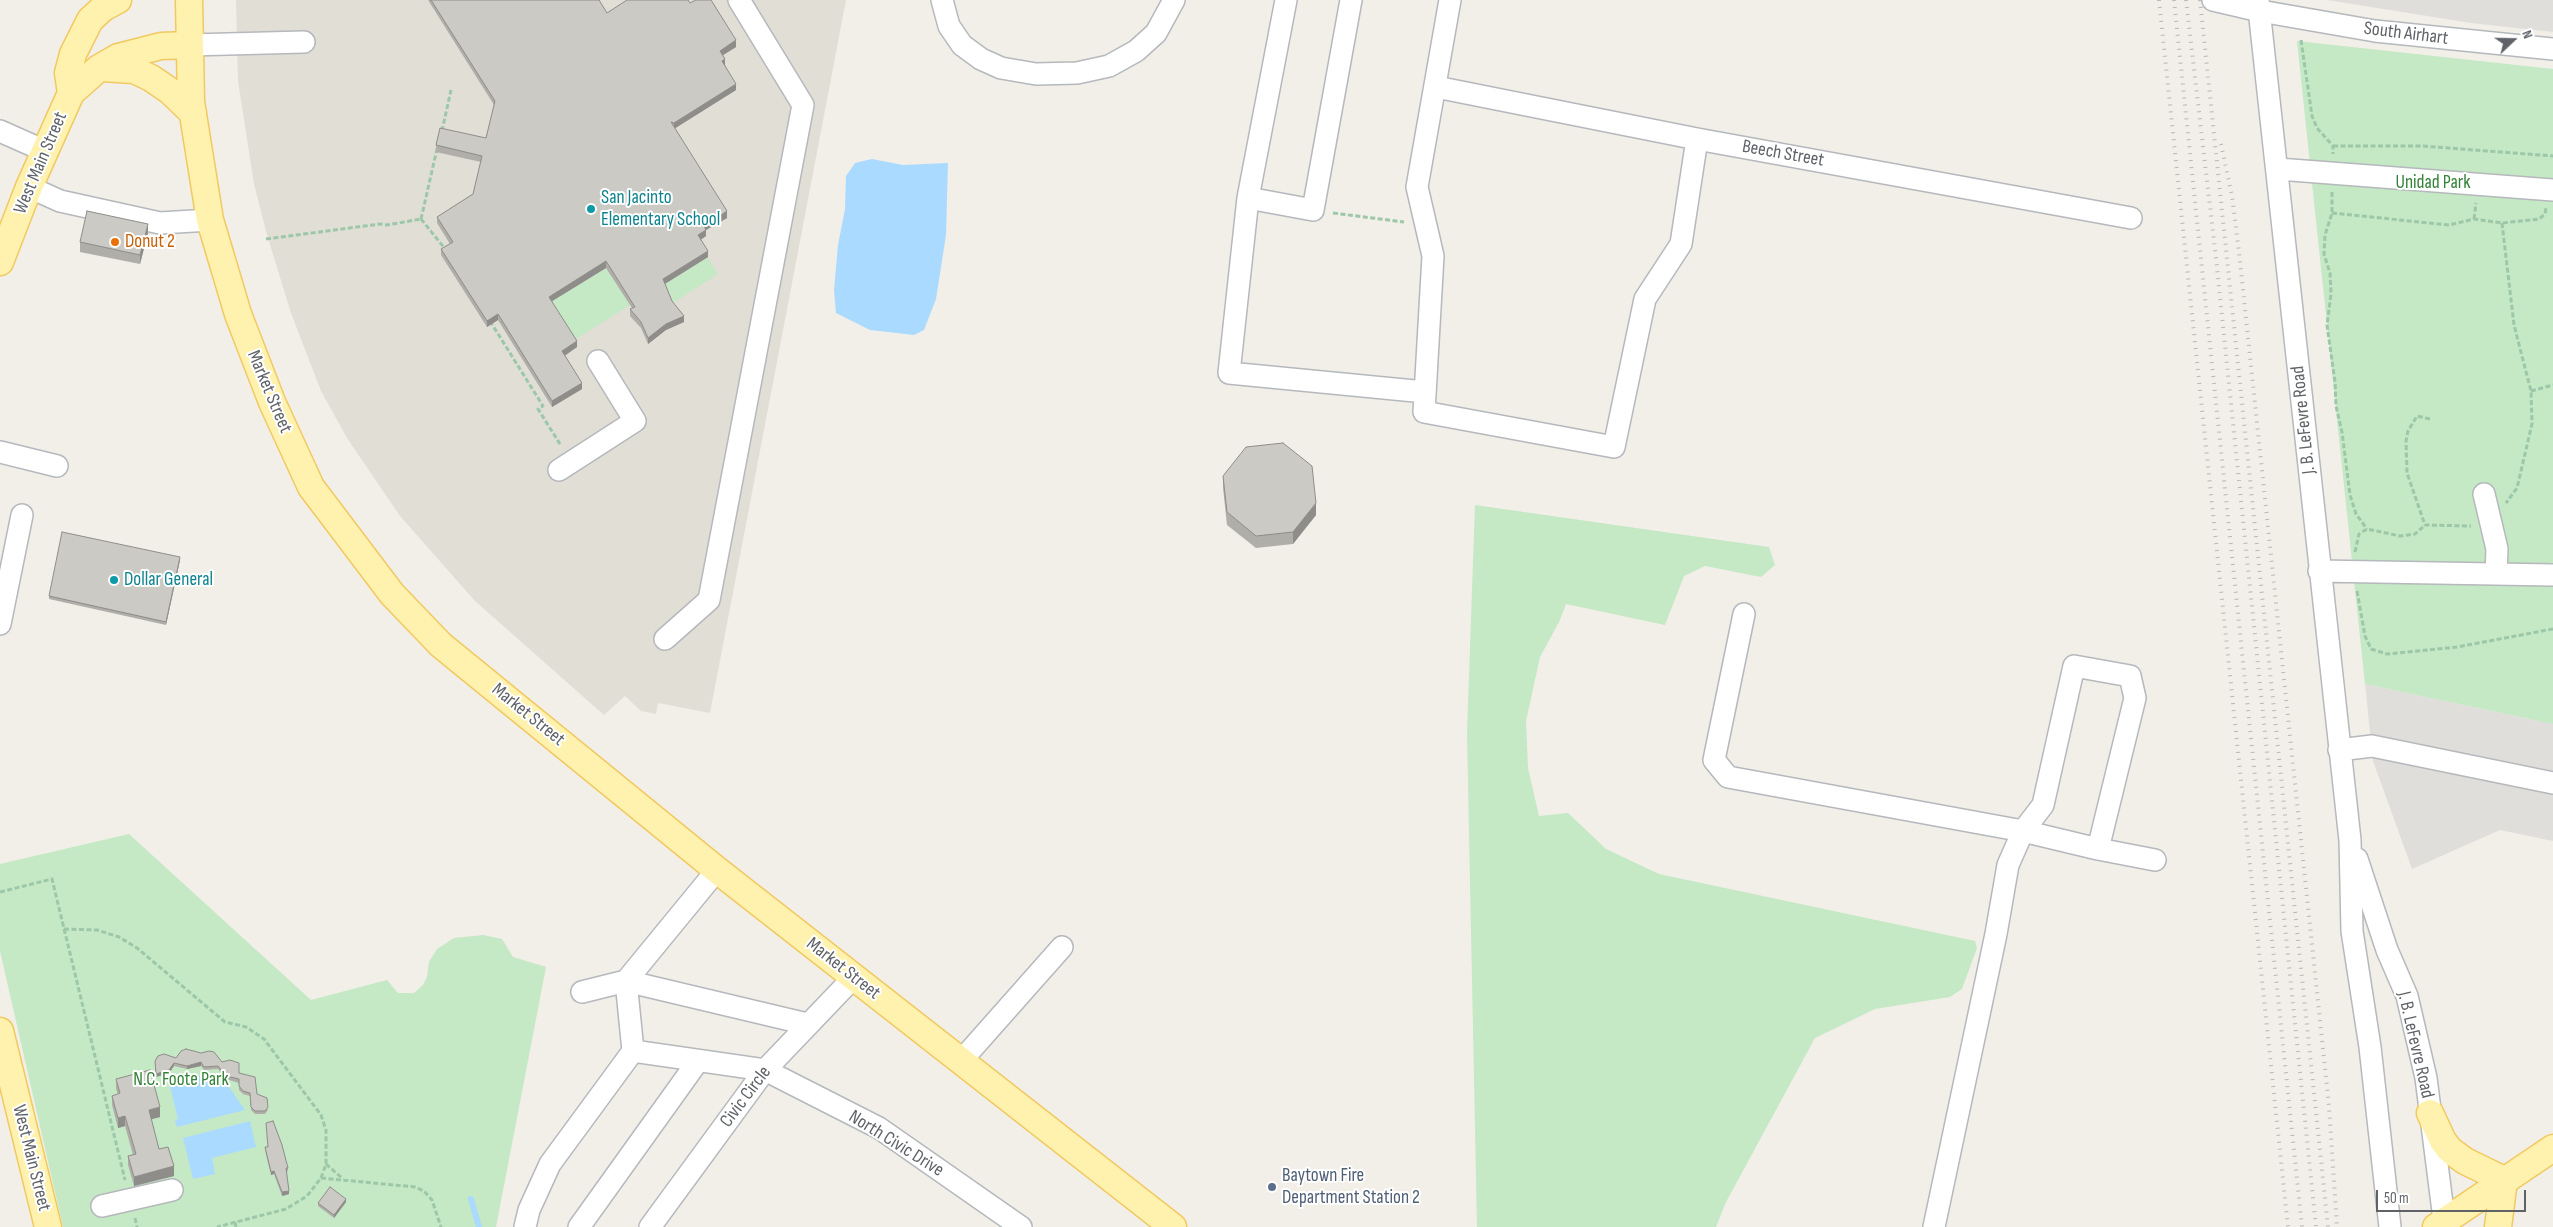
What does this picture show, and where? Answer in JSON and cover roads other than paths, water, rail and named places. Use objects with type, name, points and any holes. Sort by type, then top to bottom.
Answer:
[{"type":"main road","name":"West Main Street","points":[[72,93],[68,72],[94,10],[103,8],[118,0]]},
{"type":"main road","name":"Market Street","points":[[186,1],[193,113],[210,220],[248,340],[272,402],[311,488],[392,594],[441,645],[717,870],[1174,1227]]},
{"type":"main road","name":"West Main Street","points":[[0,262],[45,151],[72,93],[99,68],[118,57],[161,46],[190,45]]},
{"type":"main road","points":[[99,68],[134,70],[151,78],[170,91],[193,113]]},
{"type":"main road","name":"West Main Street","points":[[0,1031],[48,1227]]},
{"type":"main road","points":[[2430,1113],[2443,1141],[2450,1150],[2465,1161],[2504,1180]]},
{"type":"main road","points":[[2442,1225],[2504,1180],[2553,1148]]},
{"type":"main road","points":[[2498,1227],[2504,1180]]},
{"type":"street","points":[[665,639],[709,600],[803,105],[739,0]]},
{"type":"street","points":[[942,0],[949,26],[962,45],[981,59],[1001,68],[1036,74],[1077,73],[1109,66],[1136,51],[1156,34],[1174,0]]},
{"type":"street","points":[[1286,0],[1248,198],[1229,372],[1425,392]]},
{"type":"street","points":[[1248,198],[1313,210],[1350,0]]},
{"type":"street","points":[[1450,0],[1417,187],[1434,256],[1424,412],[1614,447],[1646,299],[1681,244],[1697,139]]},
{"type":"street","name":"South Airhart","points":[[2213,0],[2259,6],[2375,31],[2553,49]]},
{"type":"street","name":"J. B. LeFevre Road","points":[[2259,6],[2278,169],[2319,571],[2350,840],[2352,931],[2370,1047],[2390,1227]]},
{"type":"street","points":[[190,45],[304,42]]},
{"type":"street","name":"Beech Street","points":[[1436,87],[1697,139],[2131,218]]},
{"type":"street","points":[[0,131],[45,151]]},
{"type":"street","points":[[2278,169],[2551,190]]},
{"type":"street","points":[[30,187],[60,201],[160,223],[210,220]]},
{"type":"street","points":[[559,470],[635,421],[598,361]]},
{"type":"street","points":[[0,452],[56,466]]},
{"type":"street","points":[[2484,494],[2497,549],[2496,574]]},
{"type":"street","points":[[0,624],[22,515]]},
{"type":"street","points":[[2319,571],[2553,575]]},
{"type":"street","points":[[1744,614],[1714,760],[1728,776],[2023,831],[2155,860]]},
{"type":"street","points":[[1934,1227],[1996,934],[2008,865],[2023,831],[2043,805],[2074,666],[2122,673],[2130,676],[2134,698],[2098,849]]},
{"type":"street","points":[[2339,750],[2372,746],[2553,783]]},
{"type":"street","name":"J. B. LeFevre Road","points":[[2350,840],[2388,950],[2408,996],[2426,1078],[2442,1225]]},
{"type":"street","points":[[525,1227],[529,1210],[550,1164],[633,1051],[626,980],[717,870]]},
{"type":"street","points":[[961,1061],[1062,947]]},
{"type":"street","name":"Civic Circle","points":[[650,1227],[765,1070],[854,977]]},
{"type":"street","points":[[582,992],[626,980],[807,1024]]},
{"type":"street","name":"North Civic Drive","points":[[633,1051],[765,1070],[879,1128],[1021,1227]]},
{"type":"street","points":[[579,1227],[698,1061]]},
{"type":"street","points":[[102,1206],[172,1190]]},
{"type":"water","points":[[872,159],[903,165],[948,163],[946,235],[936,299],[924,330],[914,335],[870,330],[836,313],[834,290],[838,245],[845,209],[846,176],[855,163]]},
{"type":"water","points":[[194,1075],[208,1077],[229,1087],[245,1110],[177,1127],[175,1120],[178,1119],[168,1079]]},
{"type":"water","points":[[250,1121],[256,1147],[212,1158],[215,1174],[193,1179],[183,1138]]},
{"type":"waterway","points":[[471,1199],[479,1227]]},
{"type":"railway","points":[[2159,0],[2288,1227]]},
{"type":"railway","points":[[2174,0],[2302,1227]]},
{"type":"railway","points":[[2186,0],[2216,258],[2316,1227]]},
{"type":"railway","points":[[2200,0],[2328,1227]]},
{"type":"railway","points":[[2221,144],[2232,196],[2239,252],[2329,1106],[2337,1227]]},
{"type":"place","name":"San Jacinto Elementary School","points":[[591,209]]},
{"type":"place","name":"Donut 2","points":[[115,242]]},
{"type":"place","name":"Dollar General","points":[[114,580]]},
{"type":"place","name":"Baytown Fire Department Station 2","points":[[1272,1187]]},
{"type":"park label","name":"Unidad Park","points":[[2433,183]]},
{"type":"park label","name":"N.C. Foote Park","points":[[181,1080]]}]
